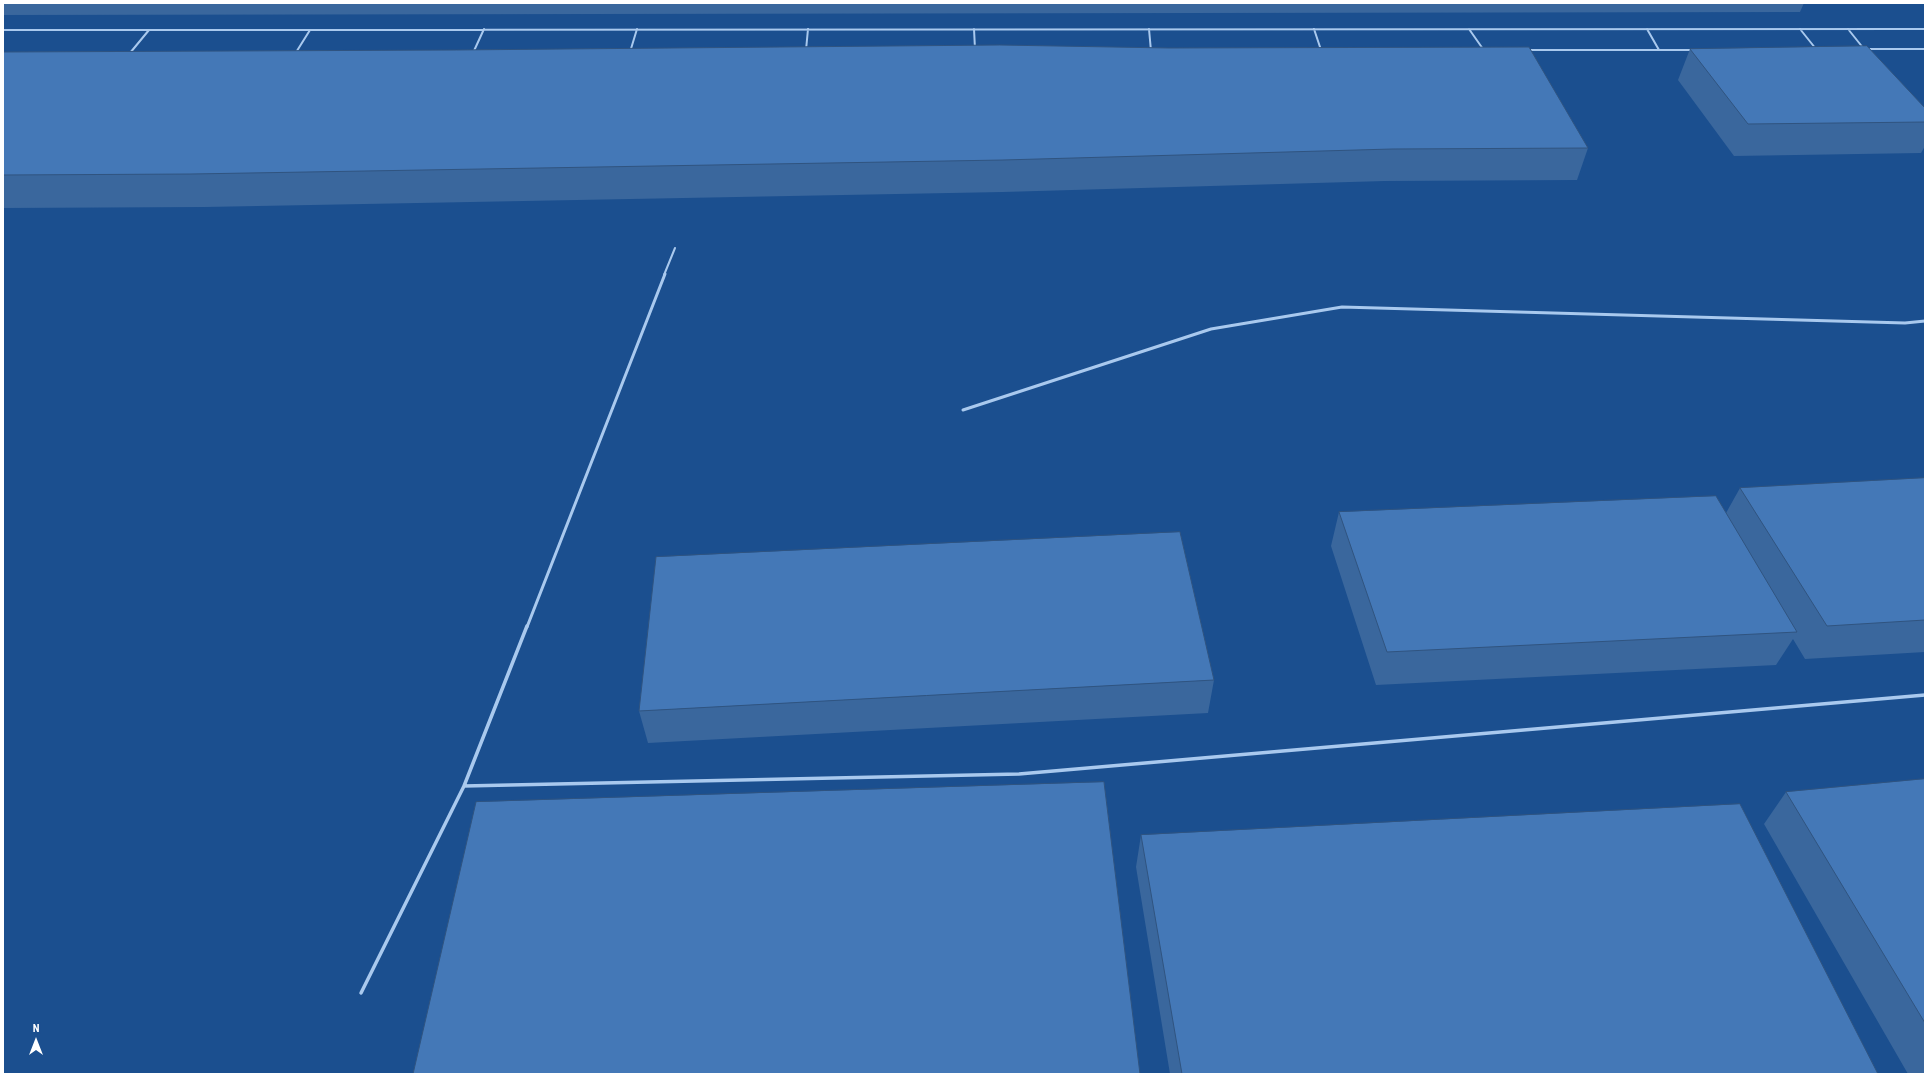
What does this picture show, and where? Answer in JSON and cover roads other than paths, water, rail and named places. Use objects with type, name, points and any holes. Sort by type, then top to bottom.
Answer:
[{"type":"lane","points":[[974,29],[975,53]]},
{"type":"lane","points":[[1149,29],[1151,52],[1159,52]]},
{"type":"lane","points":[[1314,29],[1322,51],[1314,51]]},
{"type":"lane","points":[[1469,29],[1484,51],[1476,51]]},
{"type":"lane","points":[[1647,29],[1659,50]]},
{"type":"lane","points":[[1800,29],[1816,49]]},
{"type":"lane","points":[[1848,29],[1864,49]]},
{"type":"lane","points":[[3,30],[1925,29]]},
{"type":"lane","points":[[136,56],[128,56],[148,30]]},
{"type":"lane","points":[[302,55],[294,55],[310,30]]},
{"type":"lane","points":[[480,54],[473,54],[484,30]]},
{"type":"lane","points":[[637,30],[629,54],[637,54]]},
{"type":"lane","points":[[805,53],[808,30]]},
{"type":"lane","points":[[1808,49],[1823,49]]},
{"type":"lane","points":[[1857,49],[1925,49]]},
{"type":"lane","points":[[1524,50],[1698,50]]},
{"type":"lane","points":[[361,993],[464,786],[675,248]]},
{"type":"lane","points":[[963,410],[1211,329],[1342,307],[1905,323],[1925,321]]},
{"type":"lane","points":[[464,786],[1019,774],[1925,695]]}]
